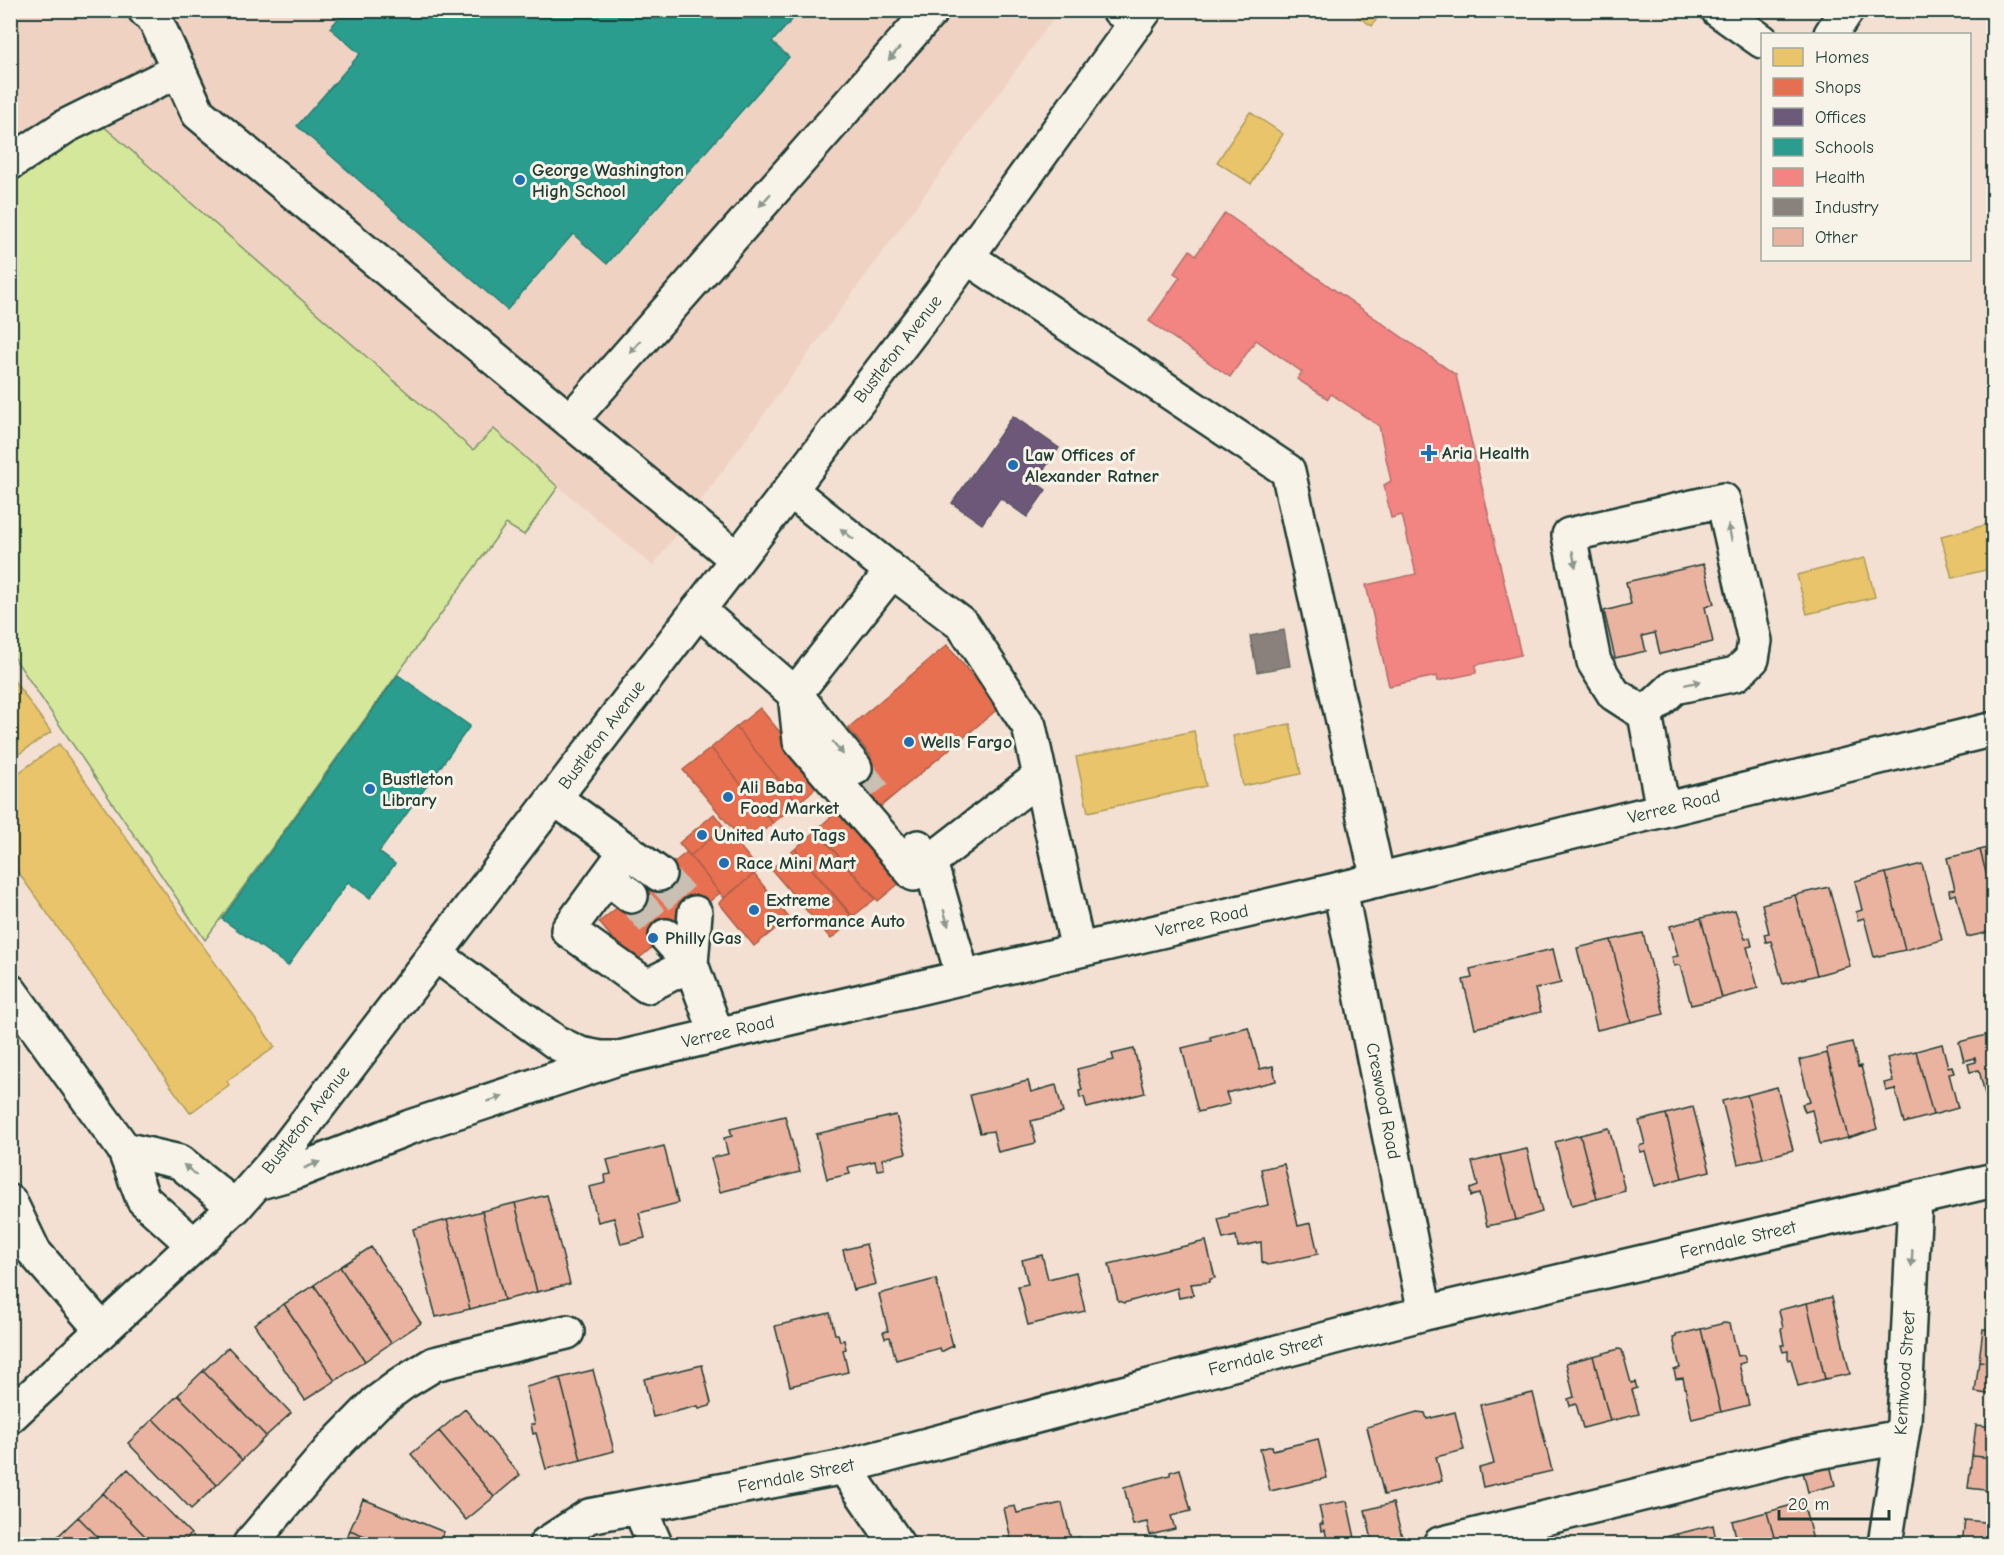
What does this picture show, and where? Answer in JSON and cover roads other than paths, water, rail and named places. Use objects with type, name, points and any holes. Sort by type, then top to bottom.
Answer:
[{"type":"main road","points":[[145,10],[156,21],[198,113],[737,559]]},
{"type":"main road","points":[[570,421],[932,10]]},
{"type":"main road","points":[[1718,10],[1761,40]]},
{"type":"main road","points":[[1832,33],[1847,10]]},
{"type":"main road","name":"Bustleton Avenue","points":[[11,1414],[246,1195],[285,1150],[967,257],[1134,14]]},
{"type":"main road","points":[[10,163],[66,126],[179,70]]},
{"type":"main road","points":[[967,257],[1288,471],[1378,880]]},
{"type":"main road","points":[[790,490],[963,625],[1029,726],[1078,950]]},
{"type":"main road","points":[[1646,714],[1674,687],[1736,674],[1752,659],[1755,641],[1723,500],[1569,535],[1594,662],[1614,694],[1646,714],[1663,810]]},
{"type":"main road","points":[[892,571],[795,694],[800,741],[914,874],[1040,777]]},
{"type":"main road","points":[[698,610],[795,694],[855,768]]},
{"type":"main road","name":"Verree Road","points":[[435,954],[557,1043],[580,1054],[619,1058],[1378,880],[1994,729]]},
{"type":"main road","points":[[555,798],[659,874]]},
{"type":"main road","points":[[883,804],[930,862],[963,977]]},
{"type":"main road","points":[[627,850],[619,886],[568,930],[647,986],[691,964]]},
{"type":"main road","name":"Creswood Road","points":[[1340,889],[1425,1313]]},
{"type":"main road","points":[[691,964],[695,913]]},
{"type":"main road","points":[[666,936],[691,964],[717,1035]]},
{"type":"main road","points":[[10,991],[124,1149],[143,1199],[194,1245]]},
{"type":"main road","points":[[124,1149],[180,1162],[246,1195],[292,1173],[410,1127],[619,1058]]},
{"type":"main road","name":"Ferndale Street","points":[[546,1545],[589,1516],[844,1467],[1425,1313],[1994,1180]]},
{"type":"main road","name":"Kentwood Street","points":[[1885,1545],[1901,1437],[1915,1200]]},
{"type":"main road","points":[[10,1202],[34,1252],[102,1330]]},
{"type":"main road","points":[[250,1545],[331,1449],[376,1403],[403,1383],[434,1364],[567,1332]]},
{"type":"main road","points":[[1440,1545],[1796,1455],[1901,1437]]},
{"type":"main road","points":[[844,1467],[897,1545]]},
{"type":"main road","points":[[639,1507],[656,1545]]},
{"type":"tunnel","points":[[855,768],[883,804]]},
{"type":"tunnel","points":[[659,874],[695,913]]},
{"type":"tunnel","points":[[631,896],[666,936]]},
{"type":"place","name":"George Washington High School","points":[[520,180]]},
{"type":"place","name":"Aria Health","points":[[1429,453]]},
{"type":"place","name":"Law Offices of Alexander Ratner","points":[[1013,465]]},
{"type":"place","name":"Wells Fargo","points":[[909,742]]},
{"type":"place","name":"Bustleton Library","points":[[370,789]]},
{"type":"place","name":"Ali Baba Food Market","points":[[728,797]]},
{"type":"place","name":"United Auto Tags","points":[[702,835]]},
{"type":"place","name":"Race Mini Mart","points":[[724,863]]},
{"type":"place","name":"Extreme Performance Auto","points":[[754,910]]},
{"type":"place","name":"Philly Gas","points":[[653,938]]}]
